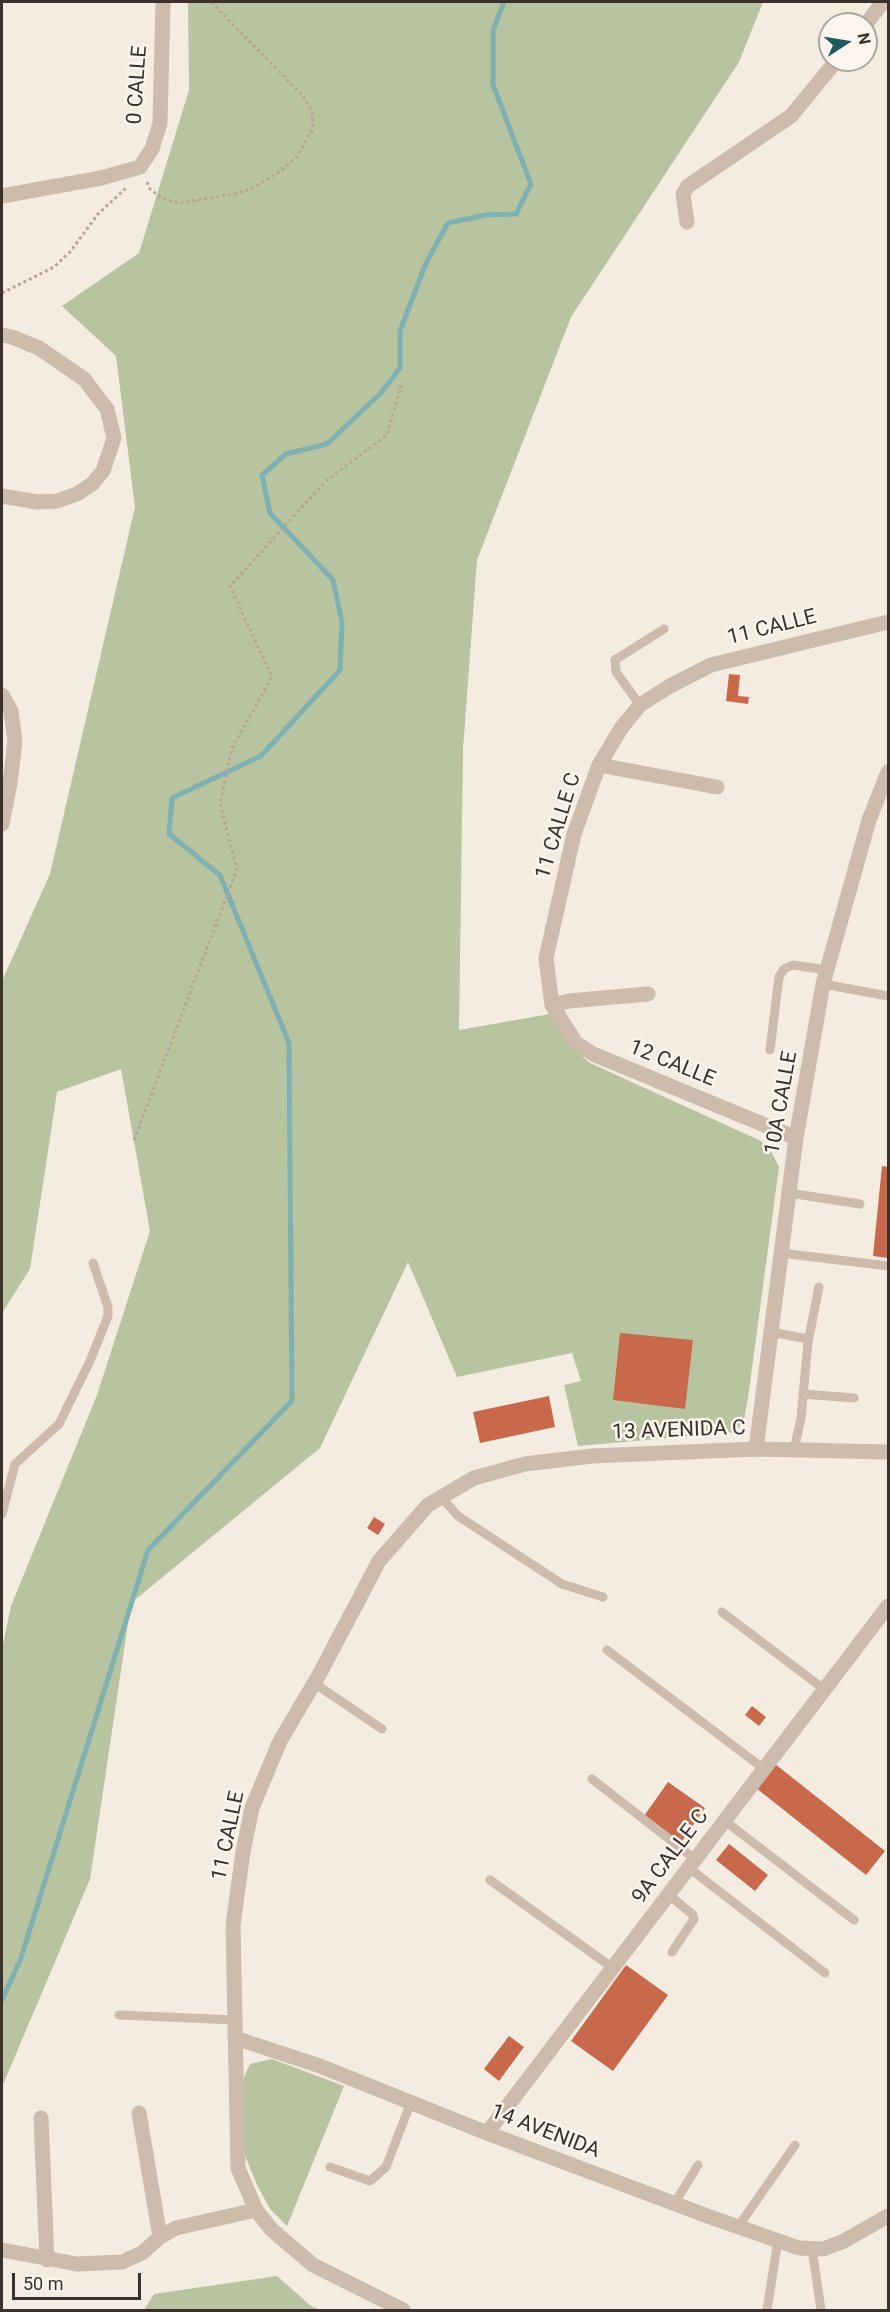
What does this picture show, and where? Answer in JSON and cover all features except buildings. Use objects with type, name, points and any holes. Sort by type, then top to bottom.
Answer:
[{"type":"street","name":"0 CALLE","points":[[140,167],[152,149],[160,123],[163,2]]},
{"type":"street","points":[[687,222],[684,194],[688,186],[791,116],[827,72]]},
{"type":"street","points":[[2,196],[101,178],[140,167]]},
{"type":"street","points":[[2,335],[39,348],[84,379],[107,409],[114,438],[103,471],[92,484],[76,494],[57,501],[37,502],[2,496]]},
{"type":"street","name":"11 CALLE","points":[[670,686],[711,665],[888,622]]},
{"type":"street","name":"11 CALLE C","points":[[552,1005],[546,958],[574,834],[599,765],[622,726],[640,705],[670,686]]},
{"type":"street","points":[[2,695],[11,711],[15,741],[2,824]]},
{"type":"street","points":[[599,765],[717,787]]},
{"type":"street","name":"10A CALLE","points":[[756,1449],[796,1138],[825,977],[869,820],[888,772]]},
{"type":"street","points":[[552,1005],[569,1001],[648,994]]},
{"type":"street","name":"12 CALLE","points":[[552,1005],[576,1043],[593,1054],[796,1138]]},
{"type":"street","name":"13 AVENIDA C","points":[[474,1478],[525,1464],[592,1456],[756,1449],[888,1452]]},
{"type":"street","name":"11 CALLE","points":[[403,2310],[313,2265],[272,2230],[256,2210],[238,2168],[233,1925],[243,1852],[252,1808],[280,1741],[314,1683],[379,1561],[428,1505],[474,1478]]},
{"type":"street","name":"9A CALLE C","points":[[488,2133],[888,1606]]},
{"type":"street","name":"14 AVENIDA","points":[[235,2038],[320,2066],[674,2204],[799,2248],[823,2249],[842,2242],[888,2216]]},
{"type":"street","points":[[139,2113],[160,2237]]},
{"type":"street","points":[[41,2118],[47,2260]]},
{"type":"street","points":[[2,2250],[77,2264],[122,2262],[142,2253],[160,2237],[176,2228],[256,2210]]},
{"type":"lane","points":[[640,705],[616,672],[615,660],[664,629]]},
{"type":"lane","points":[[770,1050],[779,977],[784,969],[793,966],[888,996]]},
{"type":"lane","points":[[789,1193],[860,1204]]},
{"type":"lane","points":[[781,1253],[888,1266]]},
{"type":"lane","points":[[2,1514],[15,1464],[59,1424],[90,1361],[108,1316],[108,1307],[93,1263]]},
{"type":"lane","points":[[794,1450],[801,1418],[808,1339],[819,1287]]},
{"type":"lane","points":[[771,1332],[808,1339]]},
{"type":"lane","points":[[803,1394],[854,1398]]},
{"type":"lane","points":[[441,1497],[459,1516],[562,1584],[603,1597]]},
{"type":"lane","points":[[722,1612],[825,1690]]},
{"type":"lane","points":[[607,1650],[764,1769]]},
{"type":"lane","points":[[314,1683],[382,1729]]},
{"type":"lane","points":[[592,1779],[825,1973]]},
{"type":"lane","points":[[725,1821],[854,1920]]},
{"type":"lane","points":[[490,1880],[613,1968]]},
{"type":"lane","points":[[669,1895],[693,1915],[693,1919],[672,1952]]},
{"type":"lane","points":[[119,2015],[236,2019]]},
{"type":"lane","points":[[330,2167],[370,2181],[386,2167],[411,2102]]},
{"type":"lane","points":[[738,2226],[795,2145]]},
{"type":"lane","points":[[674,2204],[698,2165]]},
{"type":"lane","points":[[767,2310],[778,2240]]},
{"type":"lane","points":[[812,2248],[821,2310]]},
{"type":"path","points":[[140,167],[150,189],[169,201],[189,202],[234,194],[259,185],[282,170],[296,158],[313,129],[312,111],[302,95],[211,2]]},
{"type":"path","points":[[2,293],[45,273],[63,259],[98,214],[126,188],[140,167]]},
{"type":"path","points":[[134,1140],[237,869],[220,804],[232,748],[272,677],[230,586],[326,481],[387,435],[401,385]]},
{"type":"green space","points":[[188,2],[763,2],[739,62],[571,317],[477,560],[463,749],[459,1030],[550,1014],[574,1049],[590,1063],[761,1141],[772,1153],[779,1167],[748,1398],[744,1419],[736,1432],[578,1446],[564,1385],[581,1381],[572,1353],[457,1377],[408,1262],[320,1448],[131,1603],[90,1879],[2,2087],[2,1649],[11,1606],[97,1395],[150,1231],[121,1069],[57,1092],[30,1269],[2,1313],[2,981],[50,874],[135,507],[116,356],[62,306],[139,253],[189,90]]},
{"type":"green space","points":[[272,2059],[344,2086],[287,2226],[270,2209],[244,2153],[242,2082],[250,2064]]},
{"type":"green space","points":[[277,2276],[311,2306],[320,2310],[144,2310],[154,2294]]},
{"type":"waterway","points":[[2,2000],[21,1958],[148,1550],[292,1401],[289,1043],[220,875],[169,834],[172,798],[261,756],[340,670],[342,622],[333,580],[270,513],[262,475],[286,454],[327,444],[381,393],[400,368],[400,331],[426,263],[448,223],[486,215],[516,214],[531,184],[493,85],[493,30],[504,2]]}]
